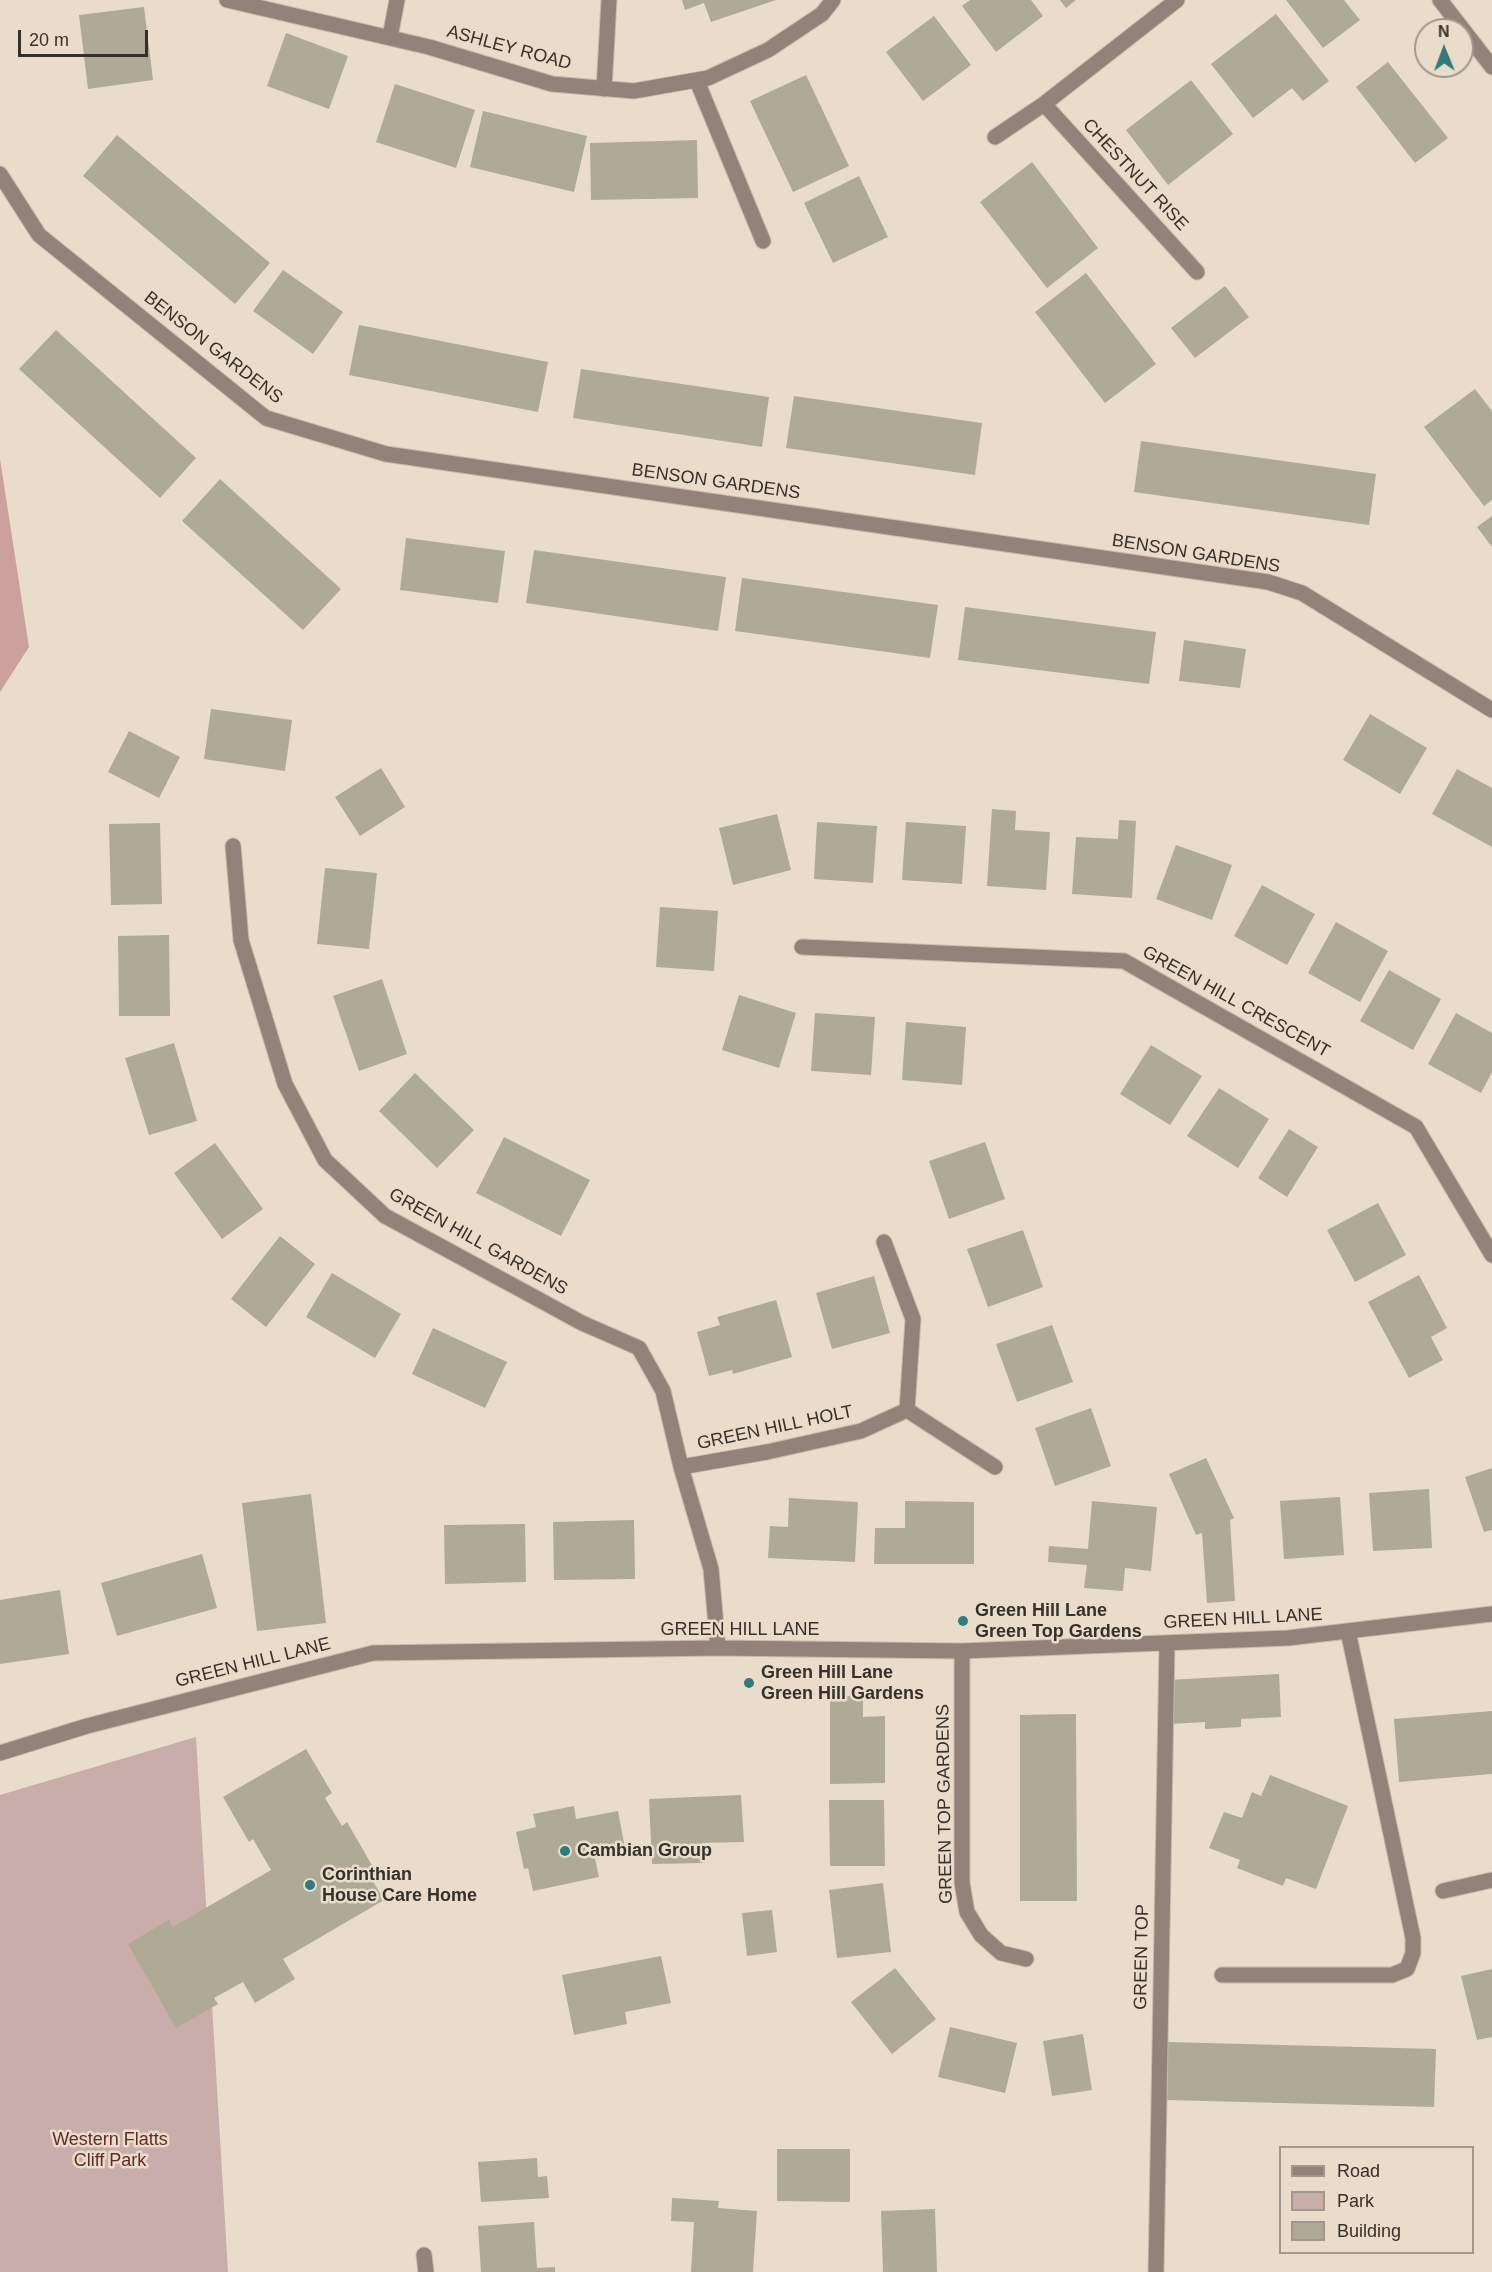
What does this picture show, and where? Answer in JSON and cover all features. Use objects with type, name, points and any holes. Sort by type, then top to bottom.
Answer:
[{"type":"street","name":"ASHLEY ROAD","points":[[227,0],[429,46],[552,84],[634,91],[708,78],[768,50],[822,14],[833,0]]},
{"type":"street","points":[[390,37],[397,0]]},
{"type":"street","points":[[604,89],[609,0]]},
{"type":"street","points":[[995,137],[1044,104],[1177,0]]},
{"type":"street","points":[[1440,0],[1492,67]]},
{"type":"street","points":[[698,81],[763,241]]},
{"type":"street","name":"CHESTNUT RISE","points":[[1044,104],[1197,272]]},
{"type":"street","name":"BENSON GARDENS","points":[[0,174],[39,235],[266,418],[386,454],[1268,582],[1302,593],[1492,710]]},
{"type":"street","name":"GREEN HILL GARDENS","points":[[233,846],[241,940],[285,1084],[325,1160],[385,1216],[582,1323],[639,1348],[663,1391],[681,1467],[711,1569],[717,1648]]},
{"type":"street","name":"GREEN HILL CRESCENT","points":[[802,947],[1124,961],[1416,1127],[1492,1255]]},
{"type":"street","points":[[884,1242],[913,1319],[907,1410],[995,1467]]},
{"type":"street","name":"GREEN HILL HOLT","points":[[681,1467],[767,1452],[861,1431],[907,1410]]},
{"type":"street","name":"GREEN HILL LANE","points":[[0,1753],[87,1726],[373,1653],[717,1648],[962,1651],[1288,1638],[1492,1614]]},
{"type":"street","points":[[1222,1975],[1392,1976],[1407,1970],[1413,1953],[1413,1938],[1348,1631]]},
{"type":"street","name":"GREEN TOP","points":[[1156,2272],[1167,1643]]},
{"type":"street","name":"GREEN TOP GARDENS","points":[[962,1651],[963,1882],[967,1912],[981,1935],[1001,1953],[1026,1959]]},
{"type":"street","points":[[1443,1892],[1492,1880]]},
{"type":"street","points":[[424,2255],[426,2272]]},
{"type":"green space","name":"Western Flatts Cliff Park","points":[[196,1737],[228,2272],[0,2272],[0,1795]]},
{"type":"shaded area","points":[[0,459],[29,647],[0,692]]},
{"type":"building","points":[[682,0],[776,0],[711,22],[704,3],[685,10]]},
{"type":"building","points":[[970,0],[1031,0],[1043,16],[996,52],[962,6]]},
{"type":"building","points":[[1060,0],[1076,0],[1066,8]]},
{"type":"building","points":[[1286,0],[1344,0],[1360,20],[1323,48]]},
{"type":"building","points":[[144,7],[153,80],[88,89],[79,15]]},
{"type":"building","points":[[1276,14],[1329,81],[1303,101],[1292,88],[1253,118],[1211,64]]},
{"type":"building","points":[[934,16],[971,65],[923,101],[886,52]]},
{"type":"building","points":[[286,33],[348,56],[329,109],[267,86]]},
{"type":"building","points":[[1388,62],[1448,138],[1415,163],[1356,87]]},
{"type":"building","points":[[806,75],[849,166],[793,192],[750,101]]},
{"type":"building","points":[[1191,80],[1233,134],[1168,185],[1126,130]]},
{"type":"building","points":[[395,84],[475,110],[456,168],[376,142]]},
{"type":"building","points":[[483,111],[587,136],[574,192],[470,167]]},
{"type":"building","points":[[117,135],[270,263],[235,304],[83,176]]},
{"type":"building","points":[[697,140],[698,198],[591,200],[590,143]]},
{"type":"building","points":[[1032,162],[1098,248],[1047,288],[980,202]]},
{"type":"building","points":[[859,176],[888,237],[833,263],[804,203]]},
{"type":"building","points":[[283,270],[343,312],[313,354],[253,311]]},
{"type":"building","points":[[1086,273],[1156,364],[1105,403],[1035,312]]},
{"type":"building","points":[[1225,286],[1249,317],[1195,358],[1171,328]]},
{"type":"building","points":[[359,325],[548,362],[538,412],[349,375]]},
{"type":"building","points":[[56,330],[196,458],[160,498],[19,369]]},
{"type":"building","points":[[581,369],[769,397],[762,447],[573,418]]},
{"type":"building","points":[[1475,389],[1492,411],[1492,500],[1484,506],[1424,427]]},
{"type":"building","points":[[794,396],[982,423],[975,475],[786,448]]},
{"type":"building","points":[[1141,441],[1376,474],[1369,525],[1134,492]]},
{"type":"building","points":[[220,479],[341,589],[303,630],[182,521]]},
{"type":"building","points":[[1492,516],[1492,547],[1477,527]]},
{"type":"building","points":[[406,538],[505,551],[498,603],[400,590]]},
{"type":"building","points":[[534,550],[726,577],[718,631],[526,603]]},
{"type":"building","points":[[742,578],[938,605],[930,658],[735,631]]},
{"type":"building","points":[[965,607],[1156,632],[1149,684],[958,660]]},
{"type":"building","points":[[1184,640],[1246,649],[1240,688],[1179,681]]},
{"type":"building","points":[[211,709],[292,720],[285,771],[204,759]]},
{"type":"building","points":[[1370,714],[1427,748],[1400,794],[1343,760]]},
{"type":"building","points":[[129,731],[180,757],[159,798],[108,772]]},
{"type":"building","points":[[381,768],[405,807],[360,836],[335,797]]},
{"type":"building","points":[[1457,769],[1492,788],[1492,847],[1432,814]]},
{"type":"building","points":[[992,809],[1016,811],[1015,830],[1050,832],[1046,890],[987,886]]},
{"type":"building","points":[[777,814],[791,870],[733,885],[719,828]]},
{"type":"building","points":[[1119,820],[1136,821],[1132,898],[1072,894],[1076,837],[1118,839]]},
{"type":"building","points":[[817,822],[877,826],[873,883],[814,879]]},
{"type":"building","points":[[906,822],[966,826],[962,884],[902,880]]},
{"type":"building","points":[[160,823],[162,904],[111,905],[109,824]]},
{"type":"building","points":[[1176,845],[1232,865],[1212,920],[1156,899]]},
{"type":"building","points":[[325,868],[377,873],[369,949],[317,944]]},
{"type":"building","points":[[1262,885],[1315,914],[1287,965],[1234,936]]},
{"type":"building","points":[[660,907],[718,911],[714,971],[656,967]]},
{"type":"building","points":[[1336,922],[1388,951],[1360,1002],[1308,973]]},
{"type":"building","points":[[169,935],[170,1016],[119,1016],[118,936]]},
{"type":"building","points":[[1389,970],[1441,999],[1413,1050],[1360,1021]]},
{"type":"building","points":[[382,979],[407,1054],[359,1071],[333,996]]},
{"type":"building","points":[[739,995],[796,1013],[779,1068],[722,1050]]},
{"type":"building","points":[[815,1013],[875,1017],[871,1075],[811,1071]]},
{"type":"building","points":[[1456,1013],[1492,1033],[1492,1072],[1481,1093],[1428,1064]]},
{"type":"building","points":[[906,1022],[966,1027],[962,1085],[902,1080]]},
{"type":"building","points":[[174,1043],[197,1121],[149,1135],[125,1058]]},
{"type":"building","points":[[1151,1045],[1202,1076],[1170,1125],[1120,1094]]},
{"type":"building","points":[[415,1073],[474,1130],[437,1168],[379,1111]]},
{"type":"building","points":[[1219,1088],[1269,1119],[1238,1168],[1187,1136]]},
{"type":"building","points":[[1289,1129],[1318,1147],[1287,1197],[1258,1178]]},
{"type":"building","points":[[504,1137],[590,1180],[561,1236],[476,1193]]},
{"type":"building","points":[[985,1142],[1005,1199],[949,1219],[929,1161]]},
{"type":"building","points":[[215,1143],[263,1209],[222,1239],[174,1173]]},
{"type":"building","points":[[1378,1203],[1406,1255],[1355,1282],[1327,1230]]},
{"type":"building","points":[[1023,1230],[1043,1287],[988,1307],[967,1249]]},
{"type":"building","points":[[280,1236],[315,1264],[266,1327],[231,1299]]},
{"type":"building","points":[[332,1273],[401,1314],[375,1358],[306,1317]]},
{"type":"building","points":[[1419,1275],[1447,1328],[1431,1337],[1443,1360],[1409,1378],[1368,1302]]},
{"type":"building","points":[[874,1276],[890,1333],[832,1349],[816,1293]]},
{"type":"building","points":[[776,1300],[792,1357],[733,1374],[732,1370],[709,1376],[697,1332],[720,1325],[717,1317]]},
{"type":"building","points":[[1052,1325],[1073,1382],[1017,1402],[996,1344]]},
{"type":"building","points":[[433,1328],[507,1362],[485,1408],[412,1374]]},
{"type":"building","points":[[1091,1408],[1111,1466],[1055,1486],[1035,1428]]},
{"type":"building","points":[[1206,1458],[1234,1518],[1230,1520],[1235,1601],[1207,1603],[1202,1533],[1196,1535],[1169,1474]]},
{"type":"building","points":[[1492,1468],[1492,1530],[1484,1532],[1465,1477]]},
{"type":"building","points":[[1429,1489],[1432,1548],[1373,1551],[1369,1493]]},
{"type":"building","points":[[311,1494],[326,1623],[257,1631],[242,1503]]},
{"type":"building","points":[[1340,1497],[1344,1555],[1284,1559],[1280,1501]]},
{"type":"building","points":[[789,1498],[858,1502],[855,1562],[768,1558],[770,1526],[788,1527]]},
{"type":"building","points":[[905,1501],[974,1502],[974,1564],[874,1564],[875,1528],[905,1528]]},
{"type":"building","points":[[1092,1501],[1157,1507],[1151,1571],[1125,1568],[1123,1591],[1084,1588],[1087,1565],[1048,1562],[1049,1546],[1088,1549]]},
{"type":"building","points":[[634,1520],[635,1579],[554,1580],[553,1522]]},
{"type":"building","points":[[525,1524],[526,1582],[445,1584],[444,1525]]},
{"type":"building","points":[[202,1554],[217,1608],[117,1636],[101,1583]]},
{"type":"building","points":[[60,1590],[69,1654],[0,1664],[0,1600]]},
{"type":"building","points":[[1279,1674],[1281,1717],[1241,1719],[1241,1727],[1205,1729],[1205,1722],[1170,1724],[1167,1680]]},
{"type":"building","points":[[830,1696],[863,1696],[863,1717],[885,1716],[885,1783],[830,1784]]},
{"type":"building","points":[[1492,1711],[1492,1774],[1399,1782],[1394,1719]]},
{"type":"building","points":[[1076,1714],[1077,1901],[1020,1901],[1020,1715]]},
{"type":"building","name":"Corinthian House Care Home","points":[[306,1749],[332,1793],[325,1798],[342,1826],[347,1822],[373,1867],[367,1871],[384,1900],[283,1959],[295,1979],[255,2003],[243,1982],[214,1998],[218,2004],[176,2028],[128,1944],[169,1920],[173,1927],[271,1870],[253,1839],[249,1842],[223,1797]]},
{"type":"building","points":[[1270,1775],[1348,1806],[1316,1889],[1286,1878],[1283,1886],[1237,1868],[1240,1860],[1209,1848],[1224,1812],[1242,1818],[1252,1792],[1261,1796]]},
{"type":"building","points":[[741,1795],[744,1842],[702,1843],[703,1863],[652,1864],[649,1799]]},
{"type":"building","points":[[829,1800],[884,1800],[885,1866],[830,1866]]},
{"type":"building","name":"Cambian Group","points":[[574,1806],[576,1819],[618,1811],[625,1848],[594,1854],[599,1877],[533,1891],[528,1868],[524,1869],[516,1832],[536,1827],[533,1814]]},
{"type":"building","points":[[883,1883],[891,1952],[837,1958],[829,1890]]},
{"type":"building","points":[[772,1910],[777,1952],[747,1956],[742,1913]]},
{"type":"building","points":[[661,1956],[671,2003],[625,2012],[627,2024],[574,2035],[562,1975]]},
{"type":"building","points":[[895,1968],[936,2019],[892,2054],[851,2002]]},
{"type":"building","points":[[1492,1969],[1492,2037],[1477,2040],[1461,1976]]},
{"type":"building","points":[[950,2027],[1017,2043],[1005,2093],[938,2077]]},
{"type":"building","points":[[1083,2034],[1092,2090],[1052,2096],[1043,2041]]},
{"type":"building","points":[[1168,2042],[1436,2049],[1434,2107],[1167,2100]]},
{"type":"building","points":[[777,2149],[850,2149],[850,2202],[777,2201]]},
{"type":"building","points":[[537,2158],[538,2177],[547,2176],[549,2198],[481,2202],[478,2162]]},
{"type":"building","points":[[672,2198],[719,2201],[718,2208],[757,2211],[753,2272],[691,2272],[694,2222],[671,2221]]},
{"type":"building","points":[[935,2209],[937,2272],[883,2272],[881,2211]]},
{"type":"building","points":[[534,2222],[537,2268],[555,2267],[555,2272],[481,2272],[478,2226]]},
{"type":"place","name":"Green Hill Lane Green Top Gardens","points":[[963,1621]]},
{"type":"place","name":"Green Hill Lane Green Hill Gardens","points":[[749,1683]]},
{"type":"place","name":"Cambian Group","points":[[565,1851]]},
{"type":"place","name":"Corinthian House Care Home","points":[[310,1885]]}]
